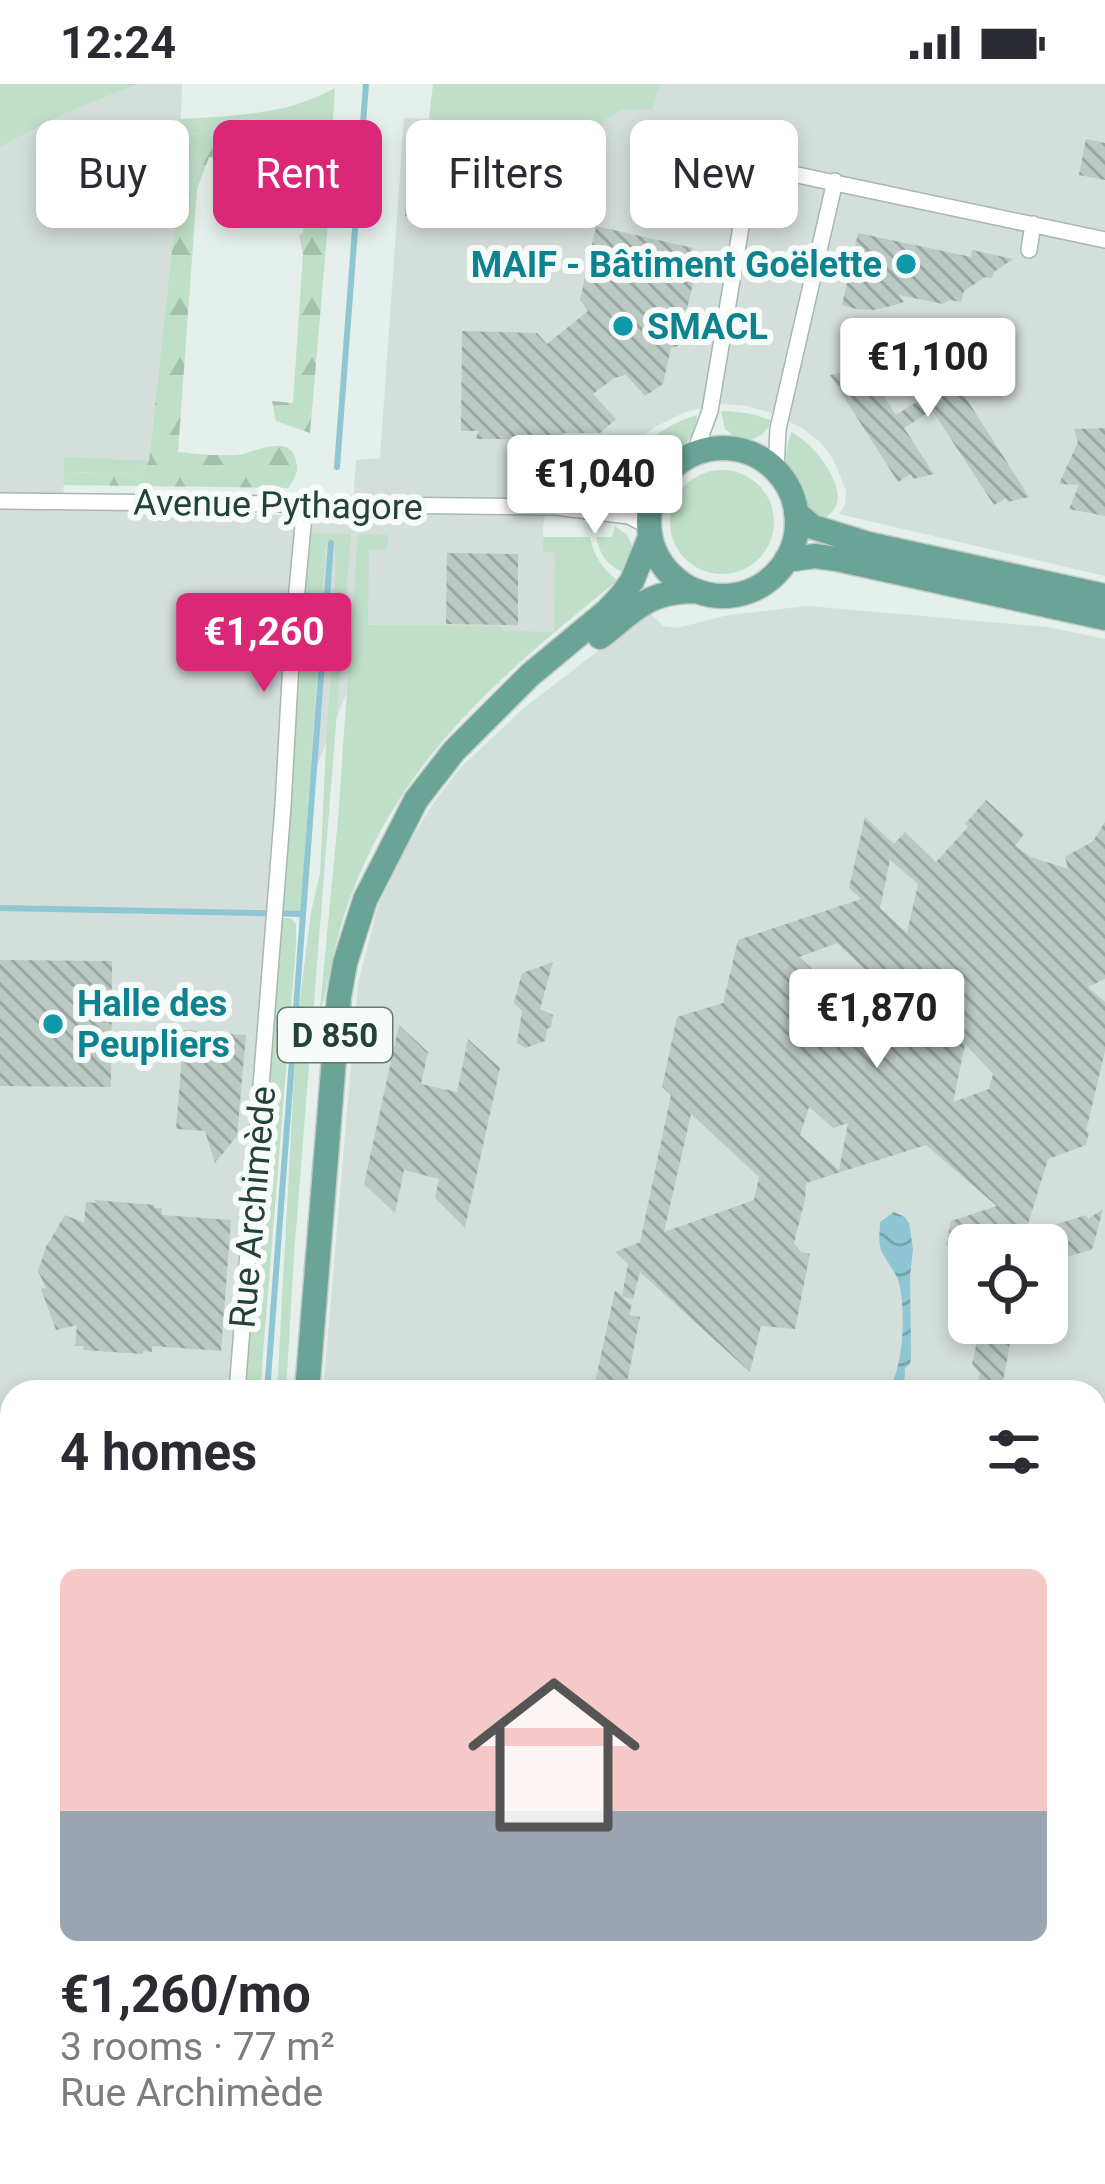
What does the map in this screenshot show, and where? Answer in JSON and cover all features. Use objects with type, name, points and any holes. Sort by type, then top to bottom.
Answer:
[{"type":"main road","points":[[715,448],[737,449],[776,470],[790,490],[796,533],[786,560],[767,581],[724,596],[696,591],[666,570],[649,531],[651,501],[669,470],[694,454],[715,448]]},
{"type":"main road","points":[[796,513],[820,531],[868,544],[1105,596]]},
{"type":"main road","name":"D 850","points":[[308,1380],[335,1033],[345,963],[364,900],[416,800],[454,752],[530,675],[622,595],[649,531]]},
{"type":"main road","points":[[786,560],[837,559],[1105,618]]},
{"type":"main road","name":"D 850","points":[[487,720],[641,604],[662,593],[696,591]]},
{"type":"street","points":[[694,454],[710,411],[747,191],[767,176],[788,173],[835,181],[1105,240]]},
{"type":"street","points":[[776,470],[778,429],[835,181]]},
{"type":"street","points":[[1029,250],[1033,224]]},
{"type":"street","name":"Avenue Pythagore","points":[[556,507],[658,486]]},
{"type":"street","name":"Avenue Pythagore","points":[[0,501],[556,507],[629,516],[649,531]]},
{"type":"street","name":"Rue Archimède","points":[[238,1380],[305,504]]},
{"type":"shaded area","points":[[138,84],[182,84],[181,120],[51,120]]},
{"type":"shaded area","points":[[660,84],[1105,84],[1105,576],[839,514],[846,490],[832,457],[819,441],[769,412],[746,406],[722,404],[685,412],[653,428],[634,445],[611,486],[597,494],[550,493],[543,551],[555,552],[555,632],[363,653],[269,883],[232,1376],[227,1380],[0,1380],[0,147],[36,128],[36,228],[174,228],[149,461],[64,472],[63,510],[352,519],[356,460],[380,458],[404,118],[434,120],[406,120],[406,228],[606,228],[606,121],[612,112],[627,107],[652,110]]},
{"type":"shaded area","points":[[808,606],[1048,627],[1105,639],[1105,1380],[324,1380],[358,983],[378,906],[408,845],[460,768],[525,707],[649,612],[663,626],[677,628],[728,615]]},
{"type":"green space","points":[[0,84],[138,84],[51,120],[36,120],[36,128],[0,147]]},
{"type":"green space","points":[[433,84],[660,84],[652,110],[618,111],[606,121],[429,119]]},
{"type":"green space","points":[[335,88],[333,120],[213,120],[213,129],[189,135],[189,120],[179,120],[279,109]]},
{"type":"green space","points":[[213,129],[213,157],[209,157],[197,189],[178,452],[237,455],[286,447],[296,461],[294,479],[288,488],[63,485],[64,472],[142,474],[149,461],[174,228],[189,228],[189,135]]},
{"type":"green space","points":[[303,228],[328,228],[310,433],[276,421],[272,401],[293,403],[303,254],[299,236]]},
{"type":"green space","points":[[721,411],[771,420],[759,436],[739,440],[725,429]]},
{"type":"green space","points":[[697,415],[694,433],[684,445],[648,479],[620,491],[630,464],[647,442]]},
{"type":"green space","points":[[791,432],[817,453],[836,486],[836,506],[821,520],[799,493],[788,469]]},
{"type":"green space","points":[[64,457],[149,461],[142,474],[64,472]]},
{"type":"green space","points":[[722,470],[742,474],[759,485],[770,502],[774,522],[770,542],[759,559],[742,570],[722,574],[702,570],[685,559],[674,542],[670,522],[674,502],[685,485],[702,474]]},
{"type":"green space","points":[[615,526],[627,535],[634,550],[627,573],[606,560],[596,537],[612,537]]},
{"type":"green space","points":[[310,533],[351,534],[287,1380],[278,1380],[297,1023],[320,873],[335,629],[335,544],[327,543],[325,551],[301,911],[282,911]]},
{"type":"green space","points":[[358,534],[388,535],[387,549],[369,550],[368,625],[502,626],[503,631],[554,632],[555,553],[543,552],[543,537],[590,537],[601,563],[621,583],[613,584],[493,687],[425,762],[396,804],[349,901],[319,1019],[338,819]]},
{"type":"green space","points":[[281,918],[291,918],[296,924],[296,945],[261,1380],[246,1380]]},
{"type":"water","points":[[894,1212],[909,1223],[913,1249],[911,1355],[904,1380],[893,1380],[903,1324],[901,1295],[896,1274],[883,1254],[880,1222]]},
{"type":"building","points":[[1086,139],[1105,143],[1105,180],[1079,175]]},
{"type":"building","name":"SMACL","points":[[596,228],[693,248],[690,265],[698,263],[678,346],[671,348],[663,384],[645,396],[626,375],[593,394],[616,419],[600,433],[564,433],[559,439],[475,439],[479,431],[461,431],[462,331],[537,333],[547,344],[588,311],[580,300]]},
{"type":"building","name":"MAIF - Bâtiment Goëlette","points":[[858,233],[971,257],[972,250],[1013,259],[992,278],[985,277],[964,291],[961,302],[943,304],[899,295],[904,302],[856,309],[842,305]]},
{"type":"building","points":[[922,330],[1029,497],[1008,502],[1006,498],[994,505],[932,410],[904,428],[934,474],[913,479],[911,474],[898,482],[830,375],[850,370],[853,374],[865,367],[896,415],[924,397],[887,338],[908,334],[910,338]]},
{"type":"building","points":[[1105,428],[1105,516],[1069,509],[1079,485],[1059,484],[1078,442],[1074,429]]},
{"type":"building","points":[[447,553],[518,554],[518,625],[446,624]]},
{"type":"building","points":[[986,800],[1024,834],[1015,846],[1031,857],[1068,869],[1065,857],[1093,841],[1105,822],[1105,979],[1088,987],[1105,1002],[1105,1051],[1086,1145],[1048,1159],[1028,1224],[950,1224],[997,1206],[926,1145],[806,1183],[794,1243],[810,1254],[795,1329],[761,1326],[750,1372],[640,1272],[633,1299],[622,1297],[632,1305],[629,1315],[640,1317],[627,1380],[596,1380],[615,1290],[622,1296],[628,1264],[615,1252],[640,1242],[671,1095],[662,1087],[677,1017],[723,1003],[738,940],[861,899],[849,888],[865,817],[894,844],[905,832],[936,862]],"holes":[[[890,860],[918,884],[907,933],[880,908]],[[837,943],[869,973],[830,985],[799,957]],[[965,1044],[993,1074],[989,1089],[953,1102]],[[809,1107],[833,1128],[848,1123],[839,1170],[800,1135]],[[691,1114],[759,1177],[754,1200],[664,1232]]]},
{"type":"building","name":"Halle des Peupliers","points":[[0,960],[112,961],[111,1087],[0,1086]]},
{"type":"building","points":[[553,962],[540,1009],[553,1015],[551,1027],[545,1041],[525,1048],[517,1043],[522,1011],[514,1003],[522,973]]},
{"type":"building","points":[[399,1025],[428,1052],[421,1084],[457,1092],[468,1039],[500,1068],[465,1228],[435,1198],[439,1179],[404,1170],[395,1213],[364,1184]]},
{"type":"building","points":[[184,1030],[246,1035],[237,1136],[215,1163],[205,1131],[176,1129]]},
{"type":"building","points":[[86,1202],[155,1205],[162,1208],[162,1215],[231,1220],[221,1351],[152,1346],[152,1352],[143,1354],[83,1350],[84,1346],[75,1346],[77,1325],[56,1330],[38,1271],[65,1215],[84,1223]]},
{"type":"building","points":[[1103,1209],[1093,1247],[1068,1256],[1068,1224],[1057,1224],[1086,1215],[1088,1219]]},
{"type":"building","points":[[976,1344],[1010,1344],[1003,1380],[978,1380],[980,1373],[972,1364]]},
{"type":"waterway","points":[[337,467],[366,84]]},
{"type":"waterway","points":[[268,1380],[331,543]]},
{"type":"waterway","points":[[0,908],[303,914]]},
{"type":"place","name":"MAIF - Bâtiment Goëlette","points":[[906,264]]},
{"type":"place","name":"SMACL","points":[[623,326]]},
{"type":"place","name":"Halle des Peupliers","points":[[53,1024]]}]
